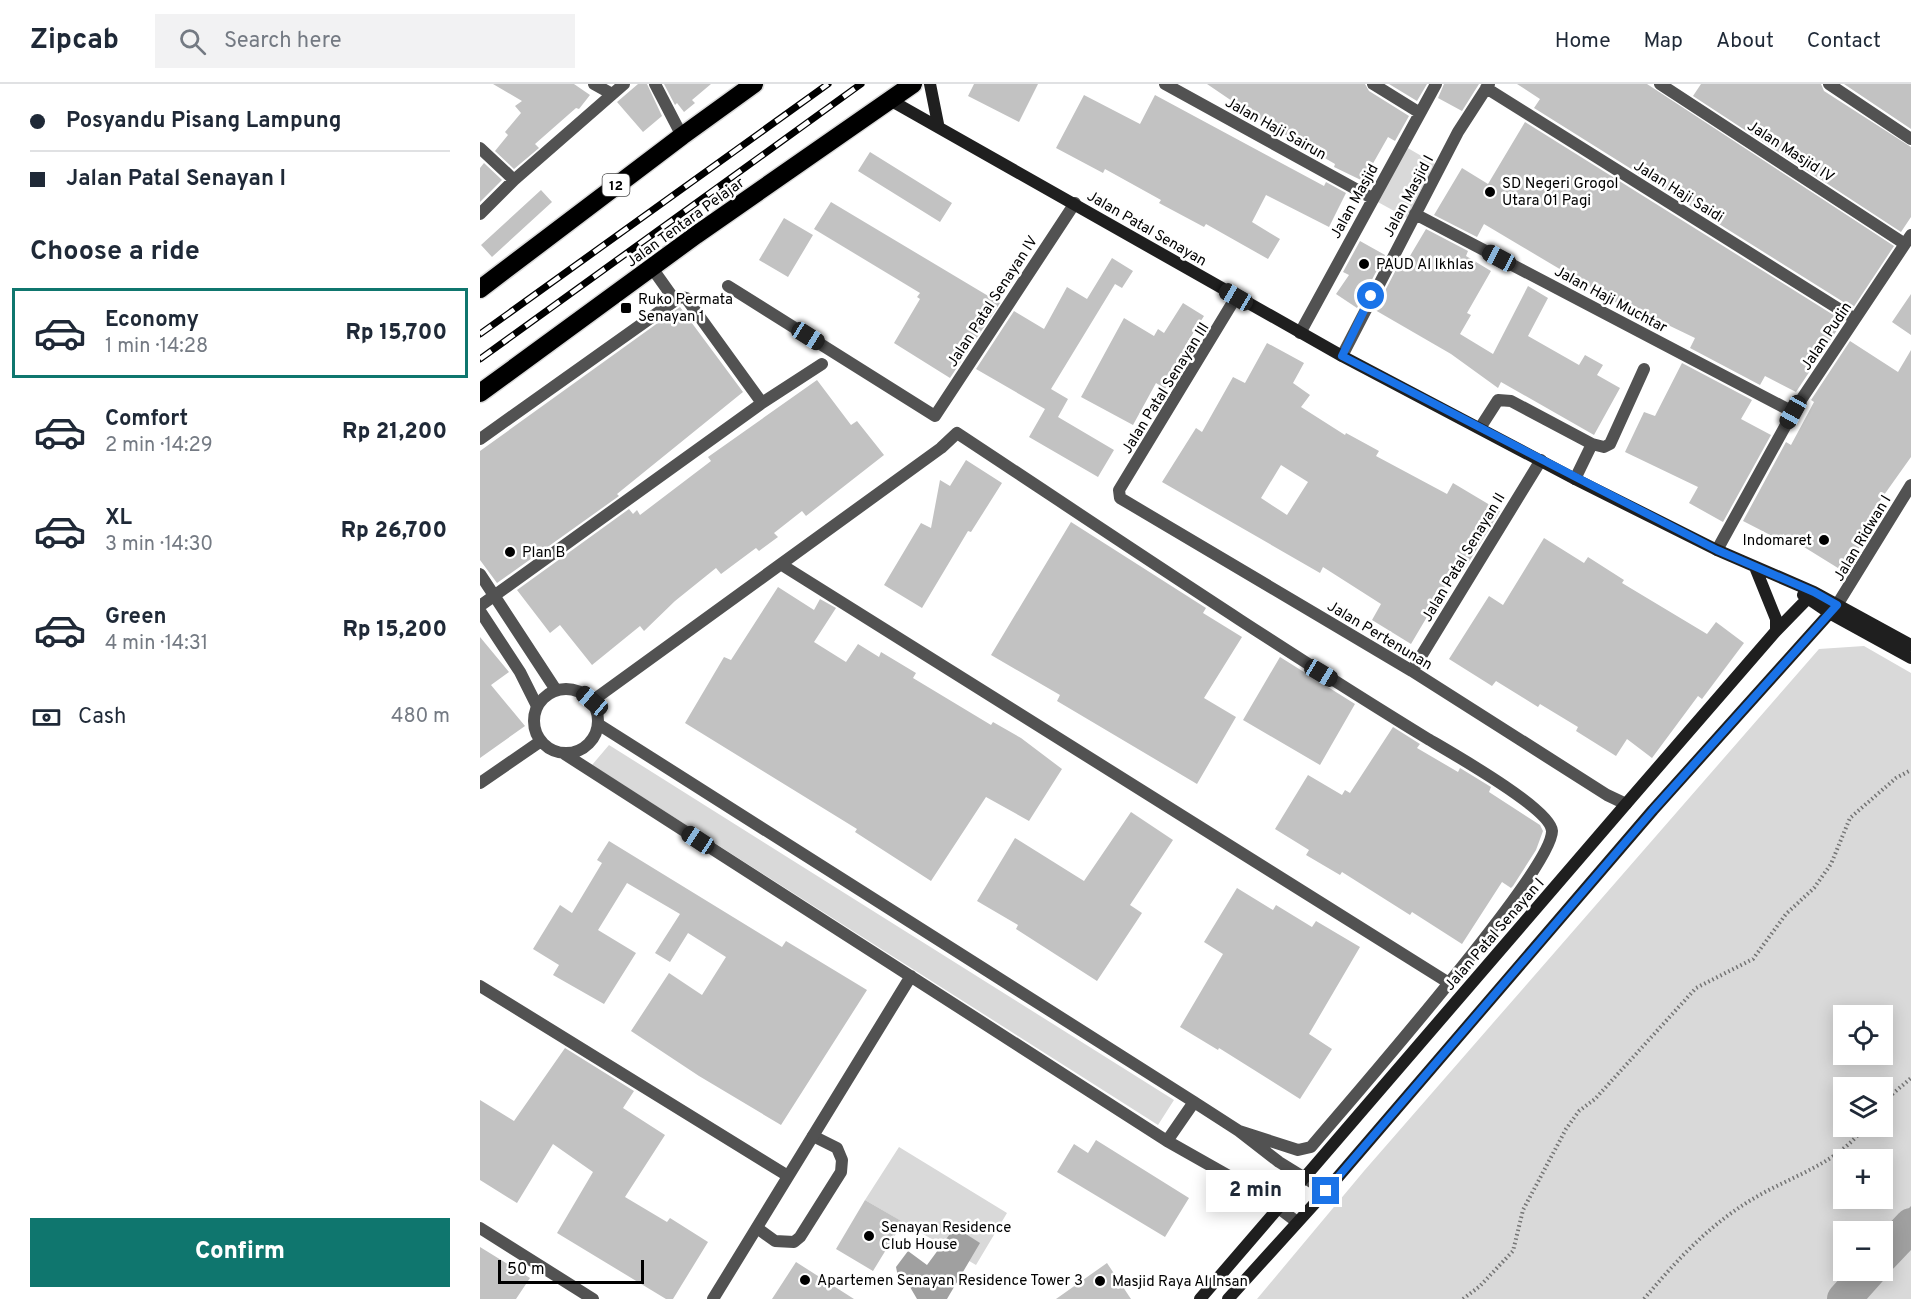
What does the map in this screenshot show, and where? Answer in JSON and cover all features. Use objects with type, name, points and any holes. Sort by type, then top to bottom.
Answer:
[{"type":"highway","name":"12","points":[[480,289],[682,135],[754,84]]},
{"type":"highway","name":"Jalan Tentara Pelajar","points":[[480,393],[652,268],[914,84]]},
{"type":"main road","points":[[930,84],[938,124]]},
{"type":"main road","name":"Jalan Patal Senayan","points":[[890,100],[938,124],[1342,356],[1575,479],[1717,550],[1792,583],[1911,658]]},
{"type":"main road","points":[[1755,567],[1776,620],[1776,631]]},
{"type":"main road","name":"Jalan Patal Senayan I","points":[[1200,1299],[1776,631],[1811,596]]},
{"type":"main road","name":"Jalan Patal Senayan","points":[[1834,610],[1911,645]]},
{"type":"main road","points":[[1228,1299],[1326,1191],[1653,810],[1834,610]]},
{"type":"street","points":[[594,84],[612,94]]},
{"type":"street","points":[[480,214],[514,180],[624,84]]},
{"type":"street","points":[[656,84],[682,135]]},
{"type":"street","name":"Jalan Haji Sairun","points":[[1165,84],[1177,88],[1372,198]]},
{"type":"street","points":[[1373,84],[1420,113]]},
{"type":"street","name":"Jalan Masjid","points":[[1300,333],[1436,84]]},
{"type":"street","name":"Jalan Masjid IV","points":[[1660,84],[1908,239]]},
{"type":"street","points":[[1829,84],[1911,139]]},
{"type":"street","name":"Jalan Masjid I","points":[[1342,356],[1458,132],[1488,86]]},
{"type":"street","name":"Jalan Haji Saidi","points":[[1488,86],[1855,319]]},
{"type":"street","points":[[480,148],[514,180]]},
{"type":"street","name":"Jalan Patal Senayan IV","points":[[728,286],[935,416],[1075,203]]},
{"type":"street","name":"Jalan Haji Muchtar","points":[[1415,214],[1793,412]]},
{"type":"street","name":"Jalan Pudin","points":[[1717,550],[1793,412],[1908,239]]},
{"type":"street","points":[[652,268],[674,299]]},
{"type":"street","name":"Jalan Patal Senayan III","points":[[1118,494],[1236,297]]},
{"type":"street","points":[[480,439],[674,299],[686,298],[762,403]]},
{"type":"street","points":[[480,606],[762,403],[822,364]]},
{"type":"street","points":[[1480,428],[1498,400],[1505,399],[1592,444],[1604,447],[1610,444],[1644,369]]},
{"type":"street","points":[[592,701],[782,565],[957,434],[1321,673],[1499,782],[1545,817],[1552,830],[1550,842],[1511,903],[1449,983],[1311,1146],[1298,1150],[1239,1131]]},
{"type":"street","points":[[1575,479],[1592,444]]},
{"type":"street","name":"Jalan Patal Senayan II","points":[[1412,671],[1540,460]]},
{"type":"street","name":"Jalan Ridwan I","points":[[1834,610],[1907,499],[1911,485]]},
{"type":"street","name":"Jalan Pertenunan","points":[[1118,494],[1133,508],[1412,671],[1607,795],[1626,804]]},
{"type":"street","points":[[782,565],[1449,983]]},
{"type":"street","points":[[480,574],[556,690]]},
{"type":"street","points":[[480,611],[520,672],[537,706]]},
{"type":"street","points":[[563,753],[575,752],[586,746],[594,736],[598,724],[597,712],[592,701],[582,693],[570,688],[556,690],[545,696],[537,706],[534,724],[541,741],[551,750],[563,753],[1167,1141],[1280,1208],[1297,1222]]},
{"type":"street","points":[[598,724],[1194,1102],[1239,1131],[1279,1162],[1326,1191]]},
{"type":"street","points":[[480,783],[541,741]]},
{"type":"street","points":[[713,1299],[911,976]]},
{"type":"street","points":[[480,986],[788,1176]]},
{"type":"street","points":[[1167,1141],[1194,1102]]},
{"type":"street","points":[[757,1228],[775,1241],[794,1242],[800,1237],[841,1172],[842,1160],[837,1148],[813,1136]]},
{"type":"street","points":[[480,1228],[593,1299]]},
{"type":"path","points":[[1463,1299],[1480,1286],[1513,1251],[1523,1210],[1566,1129],[1579,1111],[1595,1099],[1696,988],[1753,959],[1786,914],[1814,888],[1831,864],[1850,818],[1896,778],[1911,770]]},
{"type":"path","points":[[1893,1092],[1911,1078]]},
{"type":"path","points":[[1644,1299],[1717,1222],[1753,1199],[1804,1174],[1839,1153],[1858,1137]]},
{"type":"shaded area","points":[[1406,147],[1437,165],[1407,218],[1376,201]]},
{"type":"shaded area","points":[[1864,646],[1911,673],[1911,1299],[1257,1299],[1364,1171],[1819,649]]},
{"type":"shaded area","points":[[609,745],[1174,1100],[1158,1125],[592,765]]},
{"type":"shaded area","points":[[899,1147],[1007,1213],[976,1265],[865,1200]]},
{"type":"shaded area","points":[[1911,1206],[1911,1247],[1905,1254],[1893,1242],[1893,1225]]},
{"type":"shaded area","points":[[955,1227],[980,1243],[947,1299],[917,1299],[910,1287],[914,1282],[899,1282],[896,1267],[908,1251],[927,1265]]},
{"type":"building","points":[[493,84],[574,84],[590,95],[579,109],[576,108],[535,144],[539,148],[514,169],[495,151],[508,135],[505,132],[521,113],[515,106],[522,101]]},
{"type":"building","points":[[638,84],[647,84],[662,116],[643,132],[617,102]]},
{"type":"building","points":[[664,84],[711,84],[692,100],[695,103],[684,112],[677,103],[675,105]]},
{"type":"building","points":[[974,84],[1038,84],[1019,122],[968,96]]},
{"type":"building","points":[[1207,84],[1365,84],[1369,91],[1409,116],[1395,141],[1388,137],[1363,181],[1334,167],[1335,164],[1231,103],[1232,101]]},
{"type":"building","points":[[1389,84],[1427,84],[1417,101]]},
{"type":"building","points":[[1444,84],[1479,84],[1462,111],[1438,98]]},
{"type":"building","points":[[1517,84],[1647,84],[1894,246],[1853,308],[1534,108],[1540,99]]},
{"type":"building","points":[[1701,84],[1821,84],[1824,91],[1911,147],[1911,217],[1901,232],[1693,96]]},
{"type":"building","points":[[1844,84],[1911,84],[1911,129]]},
{"type":"building","points":[[1084,95],[1140,124],[1155,95],[1324,186],[1326,182],[1346,193],[1329,227],[1266,195],[1252,222],[1280,239],[1268,259],[1206,224],[1204,227],[1159,203],[1161,200],[1105,169],[1103,173],[1056,148]]},
{"type":"building","points":[[1525,122],[1843,321],[1796,392],[1765,376],[1760,385],[1690,348],[1695,338],[1668,325],[1667,328],[1637,315],[1484,224],[1477,237],[1434,215],[1462,168],[1488,184]]},
{"type":"building","points":[[870,152],[952,203],[940,222],[858,171]]},
{"type":"building","points":[[484,163],[502,180],[480,202],[480,168]]},
{"type":"building","points":[[541,190],[552,202],[492,257],[481,245]]},
{"type":"building","points":[[831,202],[1000,303],[950,378],[894,343],[920,299],[917,297],[920,293],[814,229]]},
{"type":"building","points":[[784,218],[813,235],[788,277],[759,260]]},
{"type":"building","points":[[1426,229],[1468,251],[1466,256],[1491,271],[1467,313],[1471,315],[1460,334],[1493,354],[1528,286],[1548,298],[1528,336],[1579,365],[1585,355],[1603,365],[1597,375],[1620,388],[1594,435],[1501,382],[1498,388],[1451,354],[1375,310],[1399,264],[1404,266]]},
{"type":"building","name":"PAUD Al Ikhlas","points":[[1360,241],[1385,255],[1357,308],[1336,294],[1349,275],[1343,272]]},
{"type":"building","points":[[1112,258],[1133,271],[1122,288],[1115,284],[1051,389],[1068,399],[1058,417],[1114,450],[1098,477],[1029,437],[1045,409],[976,369],[1014,311],[1044,329],[1067,287],[1087,299]]},
{"type":"building","points":[[1911,294],[1911,335],[1892,322]]},
{"type":"building","points":[[1183,303],[1204,316],[1185,346],[1190,349],[1165,389],[1156,383],[1133,425],[1081,397],[1124,318],[1154,336],[1158,329],[1164,333]]},
{"type":"building","points":[[680,307],[743,392],[617,494],[619,496],[497,583],[480,560],[480,451]]},
{"type":"building","points":[[1850,341],[1898,372],[1911,350],[1911,457],[1879,502],[1882,504],[1846,573],[1783,534],[1780,540],[1743,521],[1786,442],[1791,445],[1814,402],[1811,400]]},
{"type":"building","points":[[1267,343],[1304,363],[1293,383],[1310,395],[1301,407],[1345,435],[1346,433],[1379,451],[1376,456],[1447,494],[1453,483],[1500,511],[1464,570],[1457,566],[1411,644],[1372,620],[1381,604],[1323,567],[1320,573],[1162,482],[1196,428],[1202,432],[1233,377],[1245,383]],"holes":[[[1281,465],[1308,482],[1287,515],[1261,498]]]},
{"type":"building","points":[[1682,363],[1752,400],[1741,419],[1771,435],[1723,522],[1689,503],[1698,487],[1625,452],[1644,412],[1655,416]]},
{"type":"building","points":[[817,380],[851,425],[857,421],[884,455],[806,516],[802,511],[774,533],[778,537],[759,551],[756,548],[721,574],[716,568],[675,601],[644,631],[640,626],[592,665],[560,625],[550,633],[517,590],[629,509],[633,514],[637,510],[640,515],[711,461],[708,457]]},
{"type":"building","points":[[966,460],[1002,483],[971,532],[968,531],[922,608],[884,585],[921,523],[931,528],[940,480],[950,486]]},
{"type":"building","points":[[1071,522],[1206,608],[1203,613],[1242,637],[1204,698],[1236,717],[1197,784],[1057,701],[1060,695],[991,655]]},
{"type":"building","points":[[1544,538],[1584,563],[1588,557],[1624,580],[1622,583],[1707,634],[1716,622],[1744,643],[1702,699],[1698,696],[1652,758],[1627,739],[1616,756],[1576,731],[1578,727],[1540,704],[1538,707],[1496,681],[1492,686],[1449,659],[1489,596],[1503,605]]},
{"type":"building","points":[[778,587],[814,610],[820,599],[836,608],[814,642],[846,662],[858,644],[879,657],[881,652],[916,673],[913,678],[991,725],[993,722],[1021,738],[1062,769],[1029,821],[986,797],[931,881],[855,832],[857,829],[685,723],[724,657],[731,660]]},
{"type":"building","points":[[480,637],[509,672],[491,685],[525,726],[480,758]]},
{"type":"building","points":[[1280,657],[1355,704],[1320,765],[1243,720]]},
{"type":"building","points":[[1393,727],[1420,744],[1417,748],[1458,772],[1460,768],[1491,787],[1489,792],[1540,825],[1543,831],[1536,850],[1513,886],[1511,888],[1502,882],[1462,944],[1412,912],[1410,915],[1342,872],[1340,875],[1306,855],[1309,850],[1275,829],[1308,775],[1342,795],[1345,790],[1350,793]]},
{"type":"building","points":[[1131,812],[1173,840],[1130,905],[1142,913],[1097,981],[1016,929],[1018,925],[977,901],[1015,838],[1084,881]]},
{"type":"building","points":[[609,841],[782,947],[786,941],[867,990],[781,1125],[699,1076],[631,1031],[669,973],[702,995],[726,957],[688,933],[670,962],[655,953],[680,914],[627,883],[598,930],[636,953],[604,1004],[553,975],[559,965],[533,949],[560,905],[572,913],[602,863],[597,860]]},
{"type":"building","points":[[1237,888],[1273,910],[1276,905],[1312,927],[1316,921],[1360,947],[1309,1034],[1332,1049],[1300,1099],[1219,1048],[1218,1050],[1180,1027],[1223,954],[1204,942]]},
{"type":"building","points":[[565,1048],[634,1091],[623,1108],[665,1135],[625,1197],[667,1222],[670,1218],[708,1242],[673,1299],[666,1299],[557,1233],[593,1172],[553,1144],[517,1203],[480,1180],[480,1100],[514,1121]]},
{"type":"building","points":[[1096,1140],[1189,1198],[1165,1237],[1057,1172],[1074,1144],[1088,1153]]},
{"type":"building","name":"Senayan Residence Club House","points":[[865,1200],[903,1222],[873,1271],[836,1249]]},
{"type":"building","points":[[480,1247],[530,1278],[516,1299],[480,1299]]},
{"type":"building","name":"Apartemen Senayan Residence Tower 3","points":[[796,1262],[854,1299],[772,1299]]},
{"type":"building","name":"Masjid Raya Al Insan","points":[[1107,1263],[1131,1299],[1056,1299]]},
{"type":"waterway","points":[[1893,1244],[1911,1225]]},
{"type":"waterway","points":[[1844,1299],[1860,1281]]},
{"type":"railway","points":[[480,334],[828,84]]},
{"type":"railway","points":[[480,359],[861,84]]},
{"type":"place","name":"SD Negeri Grogol Utara 01 Pagi","points":[[1490,192]]},
{"type":"place","name":"PAUD Al Ikhlas","points":[[1364,264]]},
{"type":"place","name":"Ruko Permata Senayan 1","points":[[626,308]]},
{"type":"place","name":"Indomaret","points":[[1824,540]]},
{"type":"place","name":"Plan B","points":[[510,552]]},
{"type":"place","name":"Senayan Residence Club House","points":[[869,1236]]},
{"type":"place","name":"Apartemen Senayan Residence Tower 3","points":[[805,1280]]},
{"type":"place","name":"Masjid Raya Al Insan","points":[[1100,1281]]},
{"type":"route","points":[[1326,1191],[1653,810],[1837,605],[1814,592],[1717,550],[1575,479],[1342,356],[1371,296]]}]
